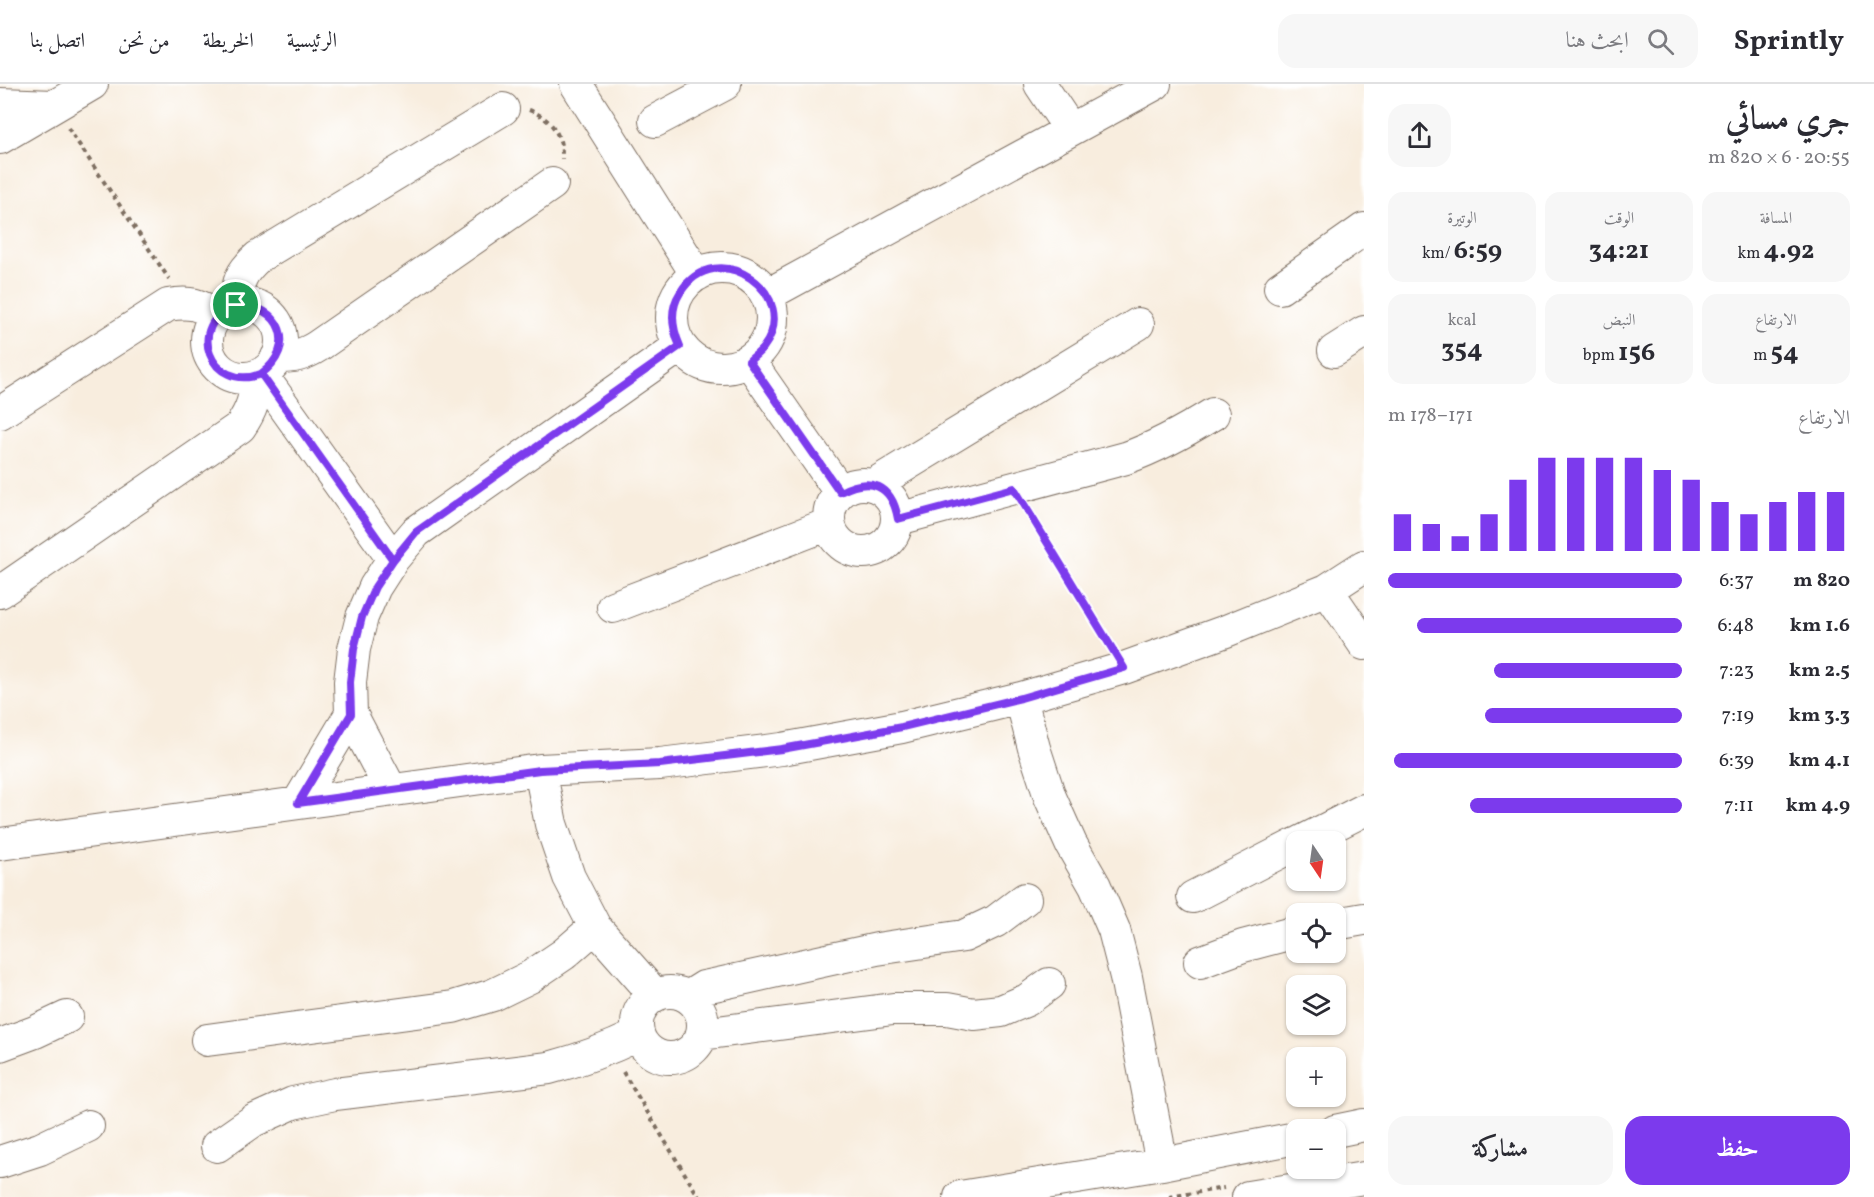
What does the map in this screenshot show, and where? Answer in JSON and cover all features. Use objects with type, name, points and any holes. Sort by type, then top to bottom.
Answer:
[{"type":"street","points":[[0,138],[92,84]]},
{"type":"street","points":[[576,84],[697,275]]},
{"type":"street","points":[[655,121],[725,84]]},
{"type":"street","points":[[1040,84],[1070,129]]},
{"type":"street","points":[[767,295],[1155,84]]},
{"type":"street","points":[[0,104],[54,106]]},
{"type":"street","points":[[503,110],[258,257],[245,269],[227,311],[210,326],[207,338],[208,350],[213,361],[221,370],[232,376],[244,378],[312,350],[552,184]]},
{"type":"street","points":[[1280,288],[1364,229]]},
{"type":"street","points":[[716,268],[736,270],[754,279],[767,295],[773,312],[771,331],[763,348],[749,361],[724,368],[699,363],[680,346],[674,331],[672,315],[676,299],[684,285],[697,275],[716,268]]},
{"type":"street","points":[[0,413],[168,304],[184,302],[227,311],[250,305],[263,309],[280,331],[281,344],[265,369],[251,412],[240,427],[0,592]]},
{"type":"street","points":[[873,484],[886,492],[895,504],[898,519],[894,533],[885,544],[872,551],[858,552],[845,547],[834,537],[829,524],[830,506],[840,492],[855,484],[873,484],[1138,324]]},
{"type":"street","points":[[1335,351],[1364,332]]},
{"type":"street","points":[[391,790],[351,714],[350,682],[354,649],[362,617],[375,587],[416,532],[680,346]]},
{"type":"street","points":[[749,361],[840,492]]},
{"type":"street","points":[[265,369],[393,560]]},
{"type":"street","points":[[898,519],[1152,449],[1178,436],[1212,414]]},
{"type":"street","points":[[613,607],[829,524]]},
{"type":"street","points":[[0,844],[540,770],[660,764],[782,749],[902,727],[1021,698],[1124,668],[1226,631],[1327,590],[1364,566]]},
{"type":"street","points":[[1327,590],[1364,644]]},
{"type":"street","points":[[1021,698],[1050,797],[1071,844],[1095,886],[1114,930],[1126,977],[1162,1164]]},
{"type":"street","points":[[298,803],[351,714]]},
{"type":"street","points":[[540,770],[551,824],[569,877],[595,927],[655,995]]},
{"type":"street","points":[[1323,831],[1364,810]]},
{"type":"street","points":[[1193,897],[1286,849]]},
{"type":"street","points":[[688,997],[714,984],[877,949],[964,936],[996,921],[1025,899]]},
{"type":"street","points":[[1346,922],[1364,919]]},
{"type":"street","points":[[207,1040],[453,1007],[493,995],[530,977],[564,954],[595,927]]},
{"type":"street","points":[[1200,962],[1243,946],[1286,935]]},
{"type":"street","points":[[702,1034],[893,1009],[938,1009],[974,1014],[1001,1011],[1027,1000],[1049,984]]},
{"type":"street","points":[[672,991],[688,997],[702,1013],[704,1024],[698,1044],[681,1056],[670,1058],[651,1052],[638,1035],[638,1017],[641,1008],[655,995],[672,991]]},
{"type":"street","points":[[0,1045],[67,1017]]},
{"type":"street","points":[[218,1146],[253,1121],[293,1103],[335,1094],[549,1068],[579,1061],[638,1035]]},
{"type":"street","points":[[1346,1129],[1364,1125]]},
{"type":"street","points":[[0,1162],[40,1149],[87,1126]]},
{"type":"street","points":[[960,1197],[1162,1164],[1286,1140]]},
{"type":"street","points":[[1248,1197],[1364,1178]]},
{"type":"path","points":[[54,106],[184,302]]},
{"type":"path","points":[[503,110],[523,108],[542,115],[555,129],[562,147],[562,167],[552,184]]},
{"type":"path","points":[[1014,488],[1124,668]]},
{"type":"path","points":[[610,1049],[699,1197]]},
{"type":"route","points":[[236,305],[217,316],[210,326],[207,338],[208,350],[213,361],[221,370],[232,376],[244,378],[261,374],[393,560],[416,532],[680,346],[674,331],[672,315],[676,299],[684,285],[697,275],[716,268],[736,270],[754,279],[767,295],[773,312],[771,331],[763,348],[749,361],[840,492],[855,484],[873,484],[886,492],[895,504],[898,519],[1014,488],[1124,668],[1021,698],[902,727],[782,749],[660,764],[540,770],[298,803],[351,714],[350,682],[354,649],[362,617],[375,587],[393,560],[305,436],[261,374],[271,367],[278,357],[281,344],[280,331],[273,319],[263,309],[250,305],[236,305]]}]
